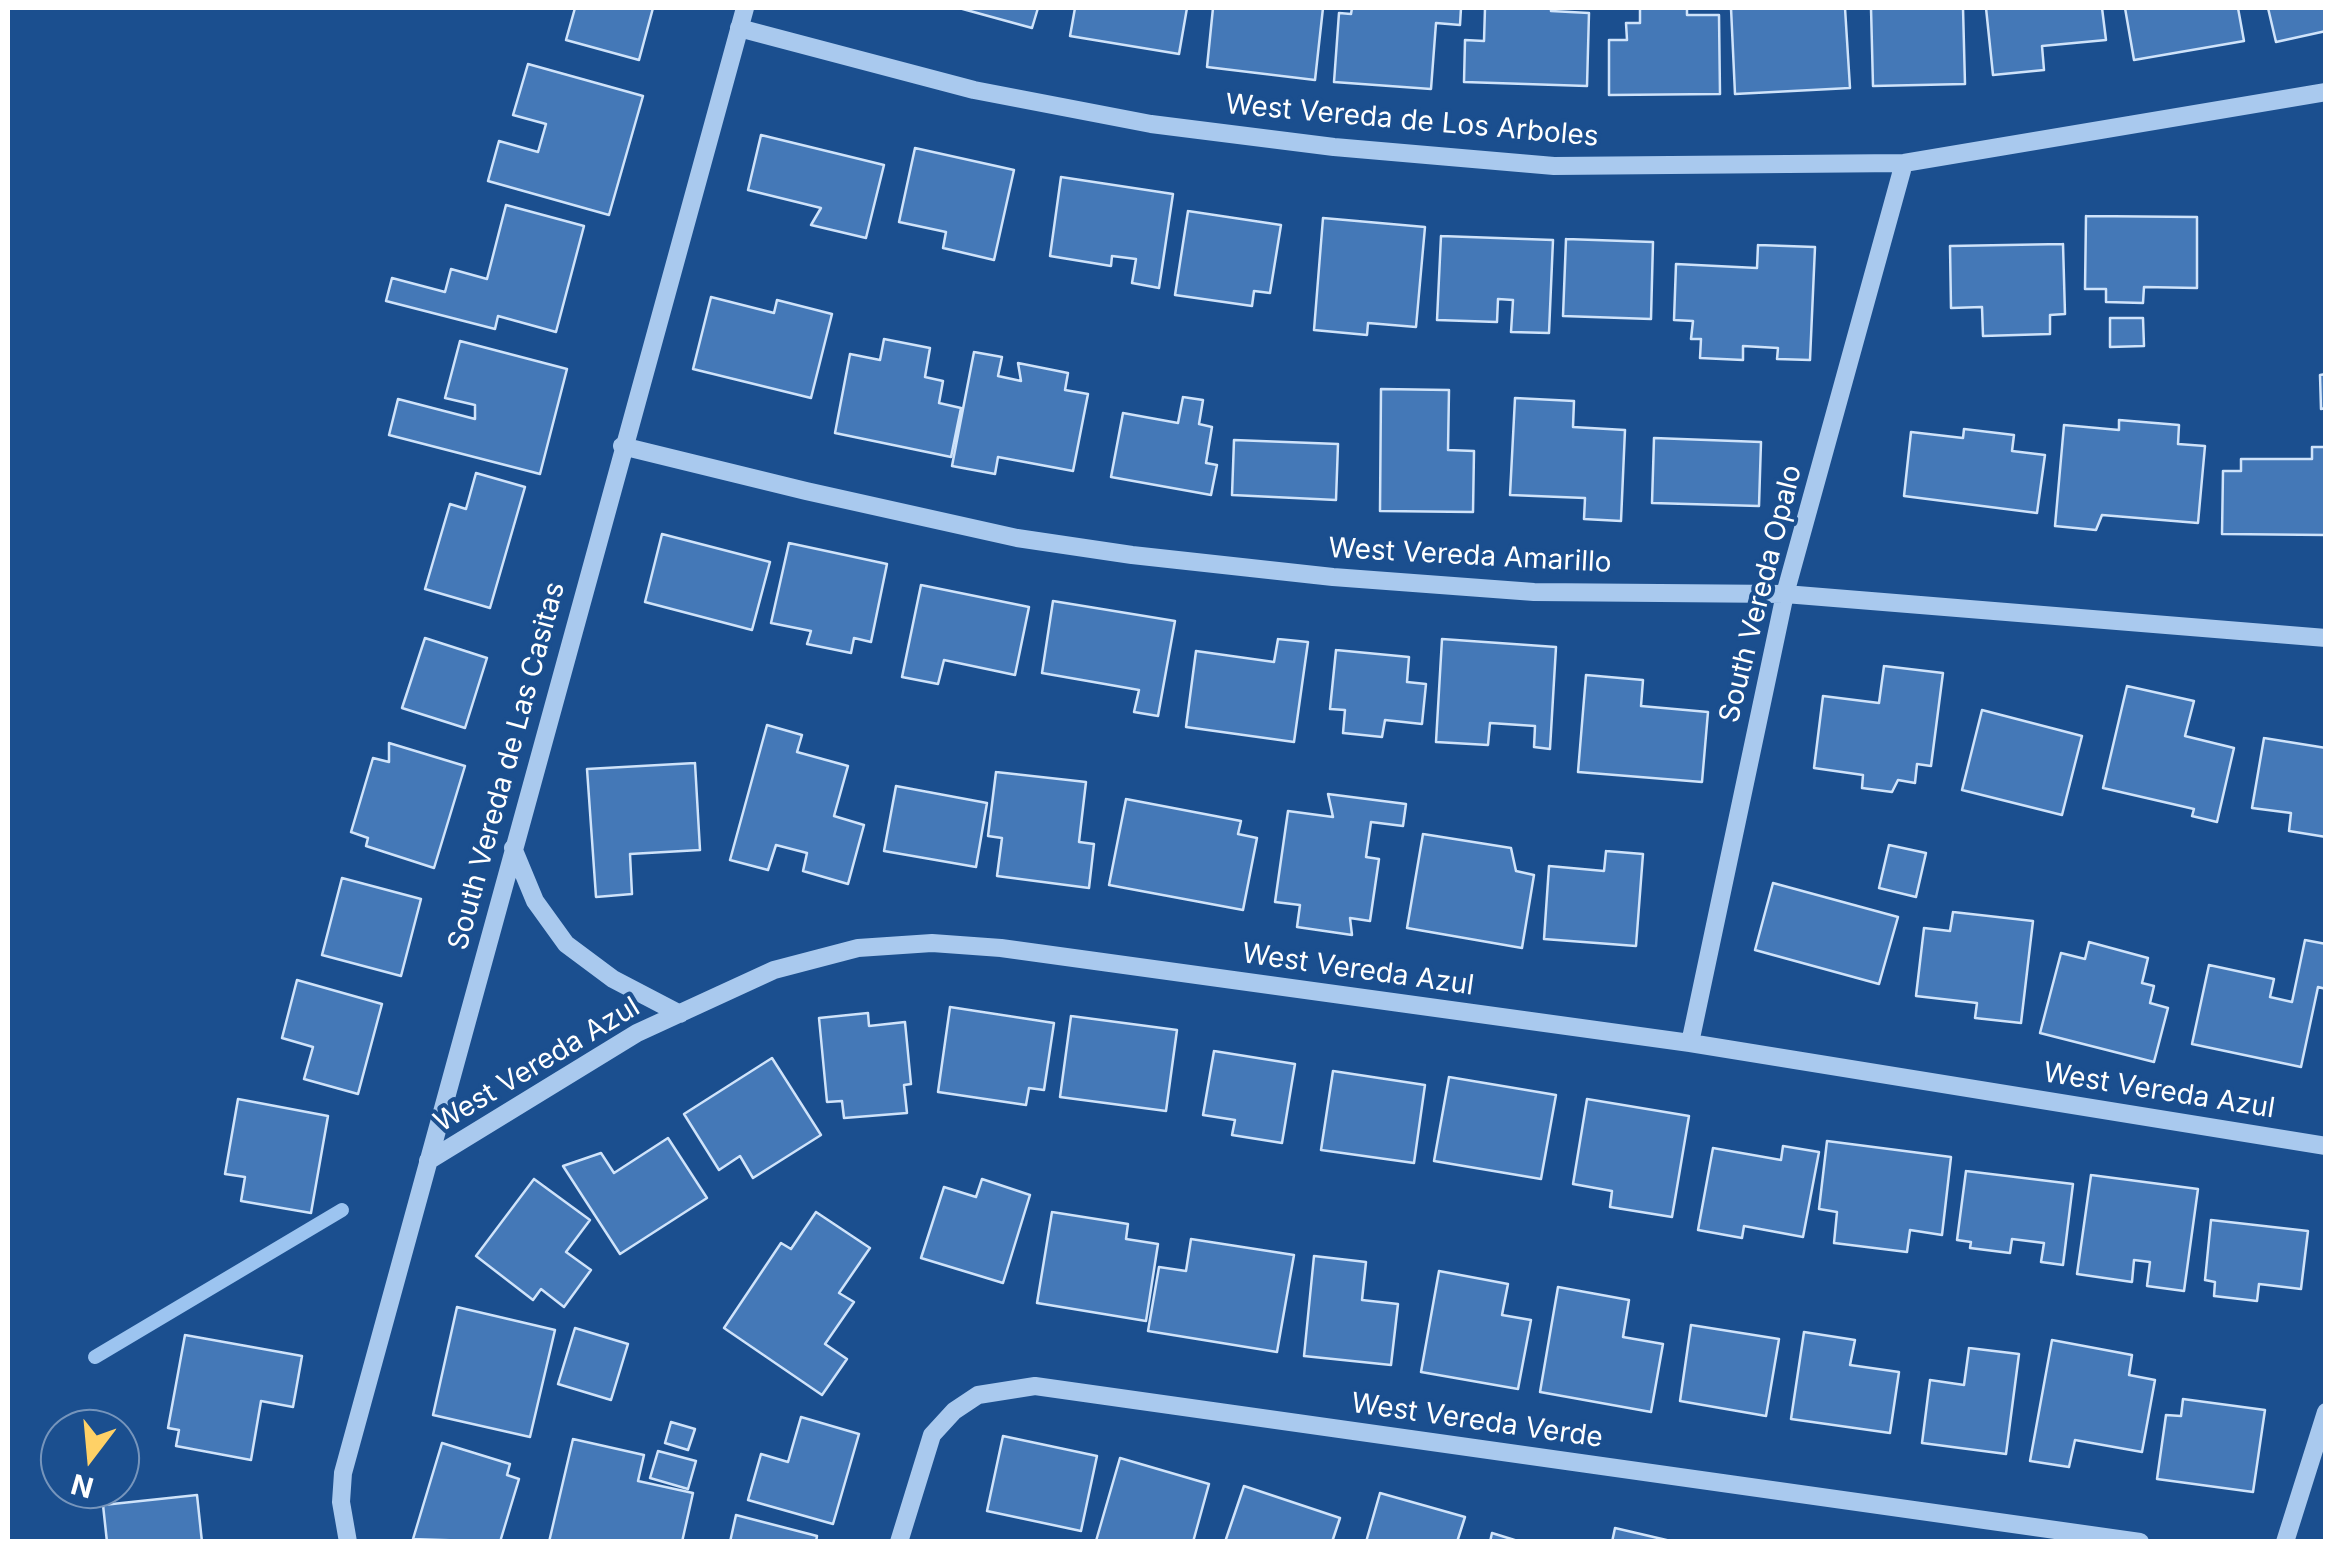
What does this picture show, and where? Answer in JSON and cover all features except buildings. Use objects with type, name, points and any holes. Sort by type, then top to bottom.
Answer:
[{"type":"street","name":"South Vereda de Las Casitas","points":[[348,1542],[341,1502],[343,1474],[745,8]]},
{"type":"street","name":"West Vereda de Los Arboles","points":[[739,28],[974,90],[1151,124],[1334,147],[1554,166],[1904,163],[2326,92]]},
{"type":"street","name":"South Vereda Opalo","points":[[1690,1043],[1785,594],[1904,163]]},
{"type":"street","name":"West Vereda Amarillo","points":[[622,446],[979,529],[1132,555],[1333,577],[1534,592],[1785,594],[2326,638]]},
{"type":"street","points":[[513,848],[535,901],[566,944],[613,980],[680,1014]]},
{"type":"street","name":"West Vereda Azul","points":[[428,1161],[638,1033],[774,970],[858,948],[932,942],[1002,948],[1690,1043],[2326,1146]]},
{"type":"street","name":"West Vereda Verde","points":[[898,1542],[932,1435],[954,1411],[978,1395],[1035,1386],[2140,1542]]},
{"type":"street","points":[[2285,1542],[2326,1412]]},
{"type":"waterway","points":[[95,1357],[342,1210]]}]
